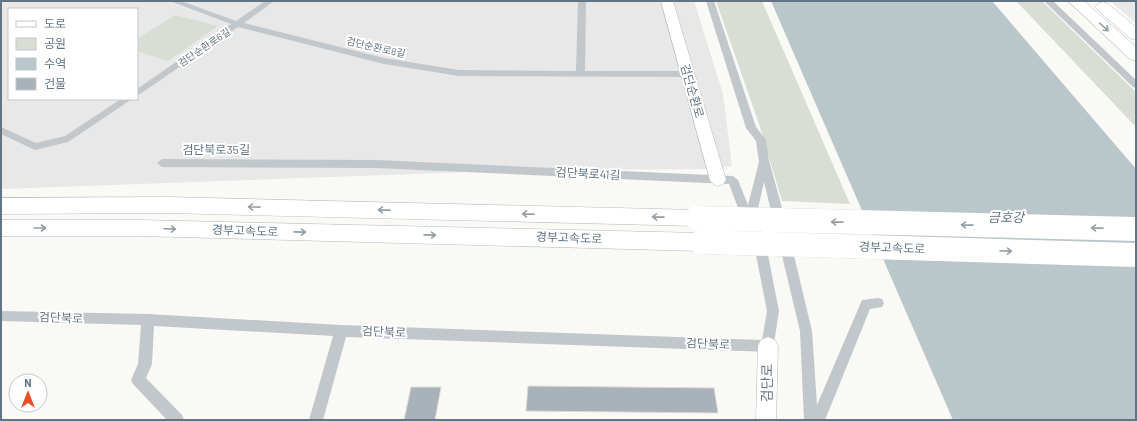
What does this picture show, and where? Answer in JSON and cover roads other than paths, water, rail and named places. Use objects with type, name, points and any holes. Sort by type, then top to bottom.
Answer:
[{"type":"highway","points":[[1075,1],[1136,56]]},
{"type":"highway","points":[[1095,1],[1136,35]]},
{"type":"highway","name":"경부고속도로","points":[[1,206],[167,205],[1136,230]]},
{"type":"highway","name":"경부고속도로","points":[[1,228],[139,228],[701,242],[1136,255]]},
{"type":"street","name":"검단순환로8길","points":[[174,1],[238,24],[384,61],[460,74],[686,74]]},
{"type":"street","name":"검단순환로6길","points":[[138,92],[270,1]]},
{"type":"street","points":[[580,74],[582,1]]},
{"type":"street","name":"검단순환로","points":[[667,1],[686,74],[718,180]]},
{"type":"street","points":[[710,1],[751,128],[761,140],[764,160],[806,331],[810,420]]},
{"type":"street","points":[[1048,1],[1136,85]]},
{"type":"street","points":[[1,130],[35,147],[42,146],[68,139],[126,100]]},
{"type":"street","points":[[749,222],[764,160]]},
{"type":"street","name":"검단북로35길","points":[[162,163],[270,163]]},
{"type":"street","name":"검단북로41길","points":[[270,163],[376,164],[733,180],[762,255],[773,311],[768,346]]},
{"type":"street","points":[[818,420],[866,304],[878,303]]},
{"type":"street","points":[[1,326],[6,316]]},
{"type":"street","name":"검단북로","points":[[6,316],[148,320],[341,330],[768,346]]},
{"type":"street","points":[[148,320],[145,364],[138,380],[177,420]]},
{"type":"street","points":[[316,420],[341,330]]},
{"type":"street","name":"검단로","points":[[766,420],[768,346]]},
{"type":"water","name":"금호강","points":[[771,1],[992,1],[1136,169],[1136,420],[953,420]]}]
